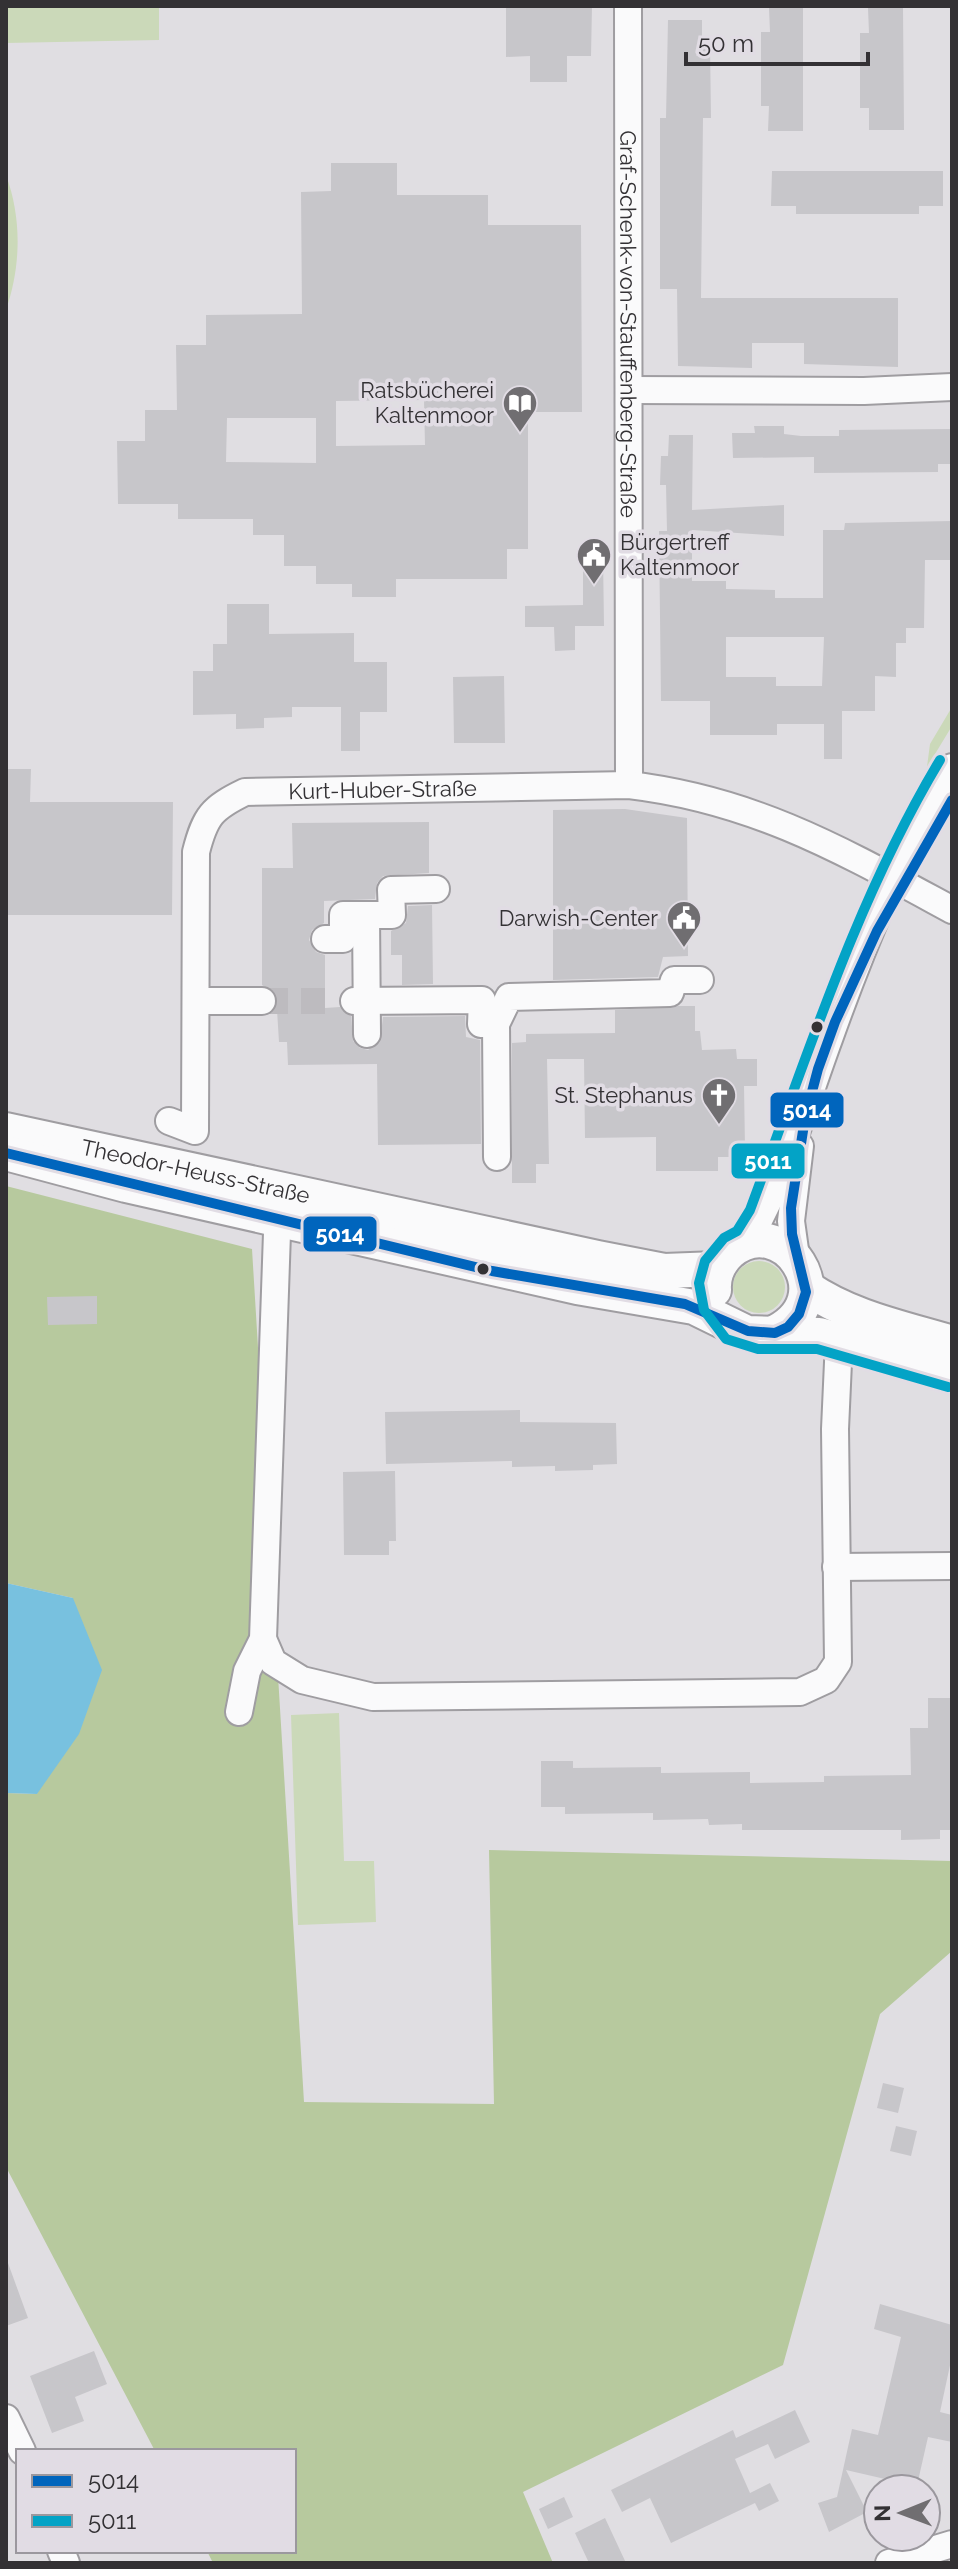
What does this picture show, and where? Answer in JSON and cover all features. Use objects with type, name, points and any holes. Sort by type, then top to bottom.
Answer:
[{"type":"main road","name":"Theodor-Heuss-Straße","points":[[6,1130],[577,1287],[681,1303],[725,1319],[747,1333],[839,1340],[952,1374]]},
{"type":"main road","name":"Theodor-Heuss-Straße","points":[[6,1153],[126,1185],[278,1204],[664,1271],[717,1269]]},
{"type":"main road","points":[[725,1319],[716,1304],[713,1286],[717,1269],[734,1248],[747,1242],[774,1243],[833,1305],[952,1343]]},
{"type":"main road","points":[[772,1334],[798,1317],[802,1272]]},
{"type":"street","name":"Graf-Schenk-von-Stauffenberg-Straße","points":[[628,6],[629,785]]},
{"type":"street","points":[[629,390],[894,391],[952,387]]},
{"type":"street","points":[[747,1242],[763,1216],[843,1002],[898,881],[914,830],[952,767]]},
{"type":"street","name":"Kurt-Huber-Straße","points":[[169,1121],[195,1131],[196,852],[202,826],[217,805],[245,792],[436,791],[629,785],[709,799],[761,814],[799,829],[952,910]]},
{"type":"street","points":[[898,881],[952,800]]},
{"type":"street","points":[[325,939],[343,939],[343,915],[392,915],[391,890],[436,889]]},
{"type":"street","points":[[366,915],[360,1001],[367,1034]]},
{"type":"street","points":[[497,1157],[496,1024],[509,997],[670,993],[674,980],[700,980]]},
{"type":"street","points":[[360,1001],[482,1000],[481,1024],[496,1024]]},
{"type":"street","points":[[196,1001],[262,1001]]},
{"type":"street","points":[[802,1272],[791,1221],[803,1115]]},
{"type":"street","points":[[239,1712],[247,1671],[263,1639],[278,1204]]},
{"type":"street","points":[[263,1639],[273,1662],[302,1680],[373,1697],[800,1692],[826,1680],[838,1662],[835,1429],[839,1340]]},
{"type":"street","points":[[836,1567],[952,1566]]},
{"type":"street","points":[[6,2418],[21,2449]]},
{"type":"street","points":[[889,2563],[952,2544]]},
{"type":"green space","points":[[6,6],[159,6],[159,40],[6,43]]},
{"type":"green space","points":[[6,175],[15,208],[18,242],[15,277],[6,310]]},
{"type":"green space","points":[[952,707],[952,726],[935,754],[930,789],[914,818],[908,815],[925,782],[930,744]]},
{"type":"green space","points":[[6,1186],[252,1249],[304,2102],[494,2104],[489,1850],[952,1861],[952,1951],[880,2014],[783,2365],[523,2492],[553,2563],[213,2563],[208,2553],[296,2553],[296,2449],[154,2449],[6,2167],[6,1793],[37,1794],[73,1598],[6,1583]]},
{"type":"green space","points":[[759,1261],[777,1269],[785,1287],[777,1305],[759,1313],[741,1305],[733,1287],[741,1269]]},
{"type":"green space","points":[[339,1713],[344,1861],[374,1861],[376,1922],[298,1925],[291,1715]]},
{"type":"water","points":[[6,1583],[73,1598],[102,1670],[79,1734],[37,1794],[6,1793]]},
{"type":"building","points":[[506,6],[592,6],[591,56],[567,56],[567,82],[530,82],[530,56],[506,57]]},
{"type":"building","points":[[769,8],[803,8],[803,131],[768,131],[769,106],[761,106],[761,32],[770,32]]},
{"type":"building","points":[[868,8],[903,8],[904,130],[869,130],[869,108],[860,108],[860,33],[869,33]]},
{"type":"building","points":[[668,20],[702,20],[702,45],[710,45],[711,118],[703,118],[701,298],[898,298],[898,367],[804,364],[804,343],[752,343],[752,368],[678,366],[677,289],[660,289],[660,118],[666,118]]},
{"type":"building","points":[[331,163],[397,163],[397,195],[488,195],[488,225],[581,225],[582,412],[528,412],[528,549],[507,549],[507,579],[396,579],[396,597],[352,597],[352,584],[316,584],[316,566],[284,566],[284,535],[253,535],[253,519],[178,519],[178,504],[118,504],[117,441],[145,441],[145,410],[177,410],[176,345],[206,345],[206,315],[302,314],[301,192],[331,191]],"holes":[[[424,400],[425,445],[336,446],[336,401]],[[227,418],[316,418],[316,463],[226,462]]]},
{"type":"building","points":[[772,171],[943,171],[943,206],[919,206],[919,214],[796,214],[796,206],[771,206]]},
{"type":"building","points":[[754,426],[784,426],[784,434],[801,436],[839,436],[839,430],[952,429],[952,464],[938,464],[938,472],[814,473],[814,457],[733,458],[732,433],[755,433]]},
{"type":"building","points":[[669,435],[693,435],[692,510],[784,505],[784,536],[692,530],[692,581],[726,581],[726,589],[775,590],[775,598],[823,598],[823,530],[844,530],[845,523],[952,521],[951,560],[925,560],[924,628],[906,628],[906,643],[896,643],[896,677],[875,676],[875,711],[842,711],[842,759],[824,759],[824,724],[777,724],[777,735],[710,735],[710,701],[661,701],[659,531],[667,531],[666,485],[660,485],[661,456],[668,456]],"holes":[[[726,637],[824,637],[822,686],[776,686],[776,677],[726,677]]]},
{"type":"building","points":[[603,556],[604,626],[575,626],[575,650],[555,651],[554,627],[525,627],[525,606],[583,605],[583,557]]},
{"type":"building","points":[[227,604],[269,604],[269,634],[354,633],[354,662],[387,662],[387,712],[360,712],[360,751],[341,751],[341,707],[292,707],[292,717],[264,718],[264,728],[236,729],[236,714],[193,715],[193,671],[213,671],[213,644],[227,644]]},
{"type":"building","points":[[504,676],[505,743],[454,743],[453,677]]},
{"type":"building","points":[[6,769],[31,769],[30,802],[173,802],[172,915],[6,915]]},
{"type":"building","points":[[625,809],[687,818],[688,956],[663,957],[658,977],[553,980],[553,810]]},
{"type":"building","points":[[429,822],[429,873],[383,876],[377,883],[375,899],[324,901],[324,923],[312,930],[309,940],[316,952],[325,955],[325,1008],[340,1007],[351,1016],[353,1041],[360,1048],[368,1050],[380,1042],[383,1017],[465,1016],[466,1037],[480,1040],[481,1144],[378,1145],[377,1064],[288,1065],[287,1042],[279,1042],[276,994],[262,985],[262,868],[293,868],[292,823]]},
{"type":"building","points":[[432,905],[433,984],[402,985],[402,955],[391,955],[391,931],[406,923],[408,906]]},
{"type":"building","points":[[695,1006],[695,1031],[700,1031],[702,1050],[736,1049],[737,1059],[757,1059],[757,1086],[744,1086],[745,1148],[731,1149],[731,1157],[718,1157],[718,1171],[656,1171],[656,1137],[585,1138],[584,1059],[547,1059],[549,1164],[536,1164],[536,1183],[512,1183],[512,1043],[526,1042],[526,1034],[615,1033],[615,1010]]},
{"type":"building","points":[[97,1296],[97,1324],[48,1325],[47,1297]]},
{"type":"building","points":[[520,1410],[520,1422],[616,1423],[617,1464],[593,1465],[593,1470],[555,1471],[555,1466],[512,1467],[512,1461],[386,1464],[385,1412]]},
{"type":"building","points":[[395,1471],[396,1541],[389,1541],[389,1555],[344,1555],[343,1472]]},
{"type":"building","points":[[928,1698],[952,1698],[952,1830],[940,1830],[940,1839],[901,1840],[901,1830],[742,1830],[742,1824],[709,1825],[708,1819],[653,1820],[653,1813],[565,1814],[565,1807],[541,1807],[541,1761],[573,1761],[573,1768],[661,1767],[661,1773],[750,1772],[750,1783],[824,1782],[824,1776],[911,1775],[910,1728],[928,1728]]},
{"type":"building","points":[[883,2083],[904,2088],[898,2113],[877,2108]]},
{"type":"building","points":[[896,2126],[917,2131],[911,2156],[890,2151]]},
{"type":"building","points":[[6,2264],[28,2318],[6,2326]]},
{"type":"building","points":[[880,2304],[952,2325],[952,2356],[940,2412],[952,2415],[952,2442],[928,2437],[920,2473],[862,2474],[846,2470],[862,2502],[862,2515],[829,2532],[818,2503],[837,2497],[852,2429],[878,2435],[901,2337],[874,2329]]},
{"type":"building","points":[[94,2351],[107,2384],[75,2397],[84,2421],[52,2433],[30,2376]]},
{"type":"building","points":[[795,2410],[810,2442],[775,2459],[768,2444],[735,2459],[750,2493],[770,2483],[779,2501],[759,2511],[755,2503],[671,2543],[650,2498],[622,2512],[611,2490],[733,2430],[736,2438]]},
{"type":"building","points":[[564,2497],[573,2517],[548,2529],[539,2509]]},
{"type":"building","points":[[605,2518],[626,2563],[589,2563],[575,2533]]},
{"type":"tunnel","points":[[262,1001],[325,1001]]},
{"type":"transit line","name":"5011","points":[[940,760],[910,813],[858,924],[750,1210],[737,1231],[724,1238],[705,1261],[699,1283],[704,1310],[726,1339],[758,1349],[817,1349],[948,1387]]},
{"type":"transit line","name":"5014","points":[[6,1153],[492,1271],[685,1304],[748,1331],[775,1333],[788,1327],[799,1314],[806,1292],[792,1234],[791,1208],[805,1118],[818,1069],[835,1022],[877,931],[952,800]]},
{"type":"place","name":"Ratsbücherei Kaltenmoor","points":[[520,434]]},
{"type":"place","name":"Bürgertreff Kaltenmoor","points":[[594,586]]},
{"type":"place","name":"Darwish-Center","points":[[684,949]]},
{"type":"place","name":"St. Stephanus","points":[[719,1126]]}]
